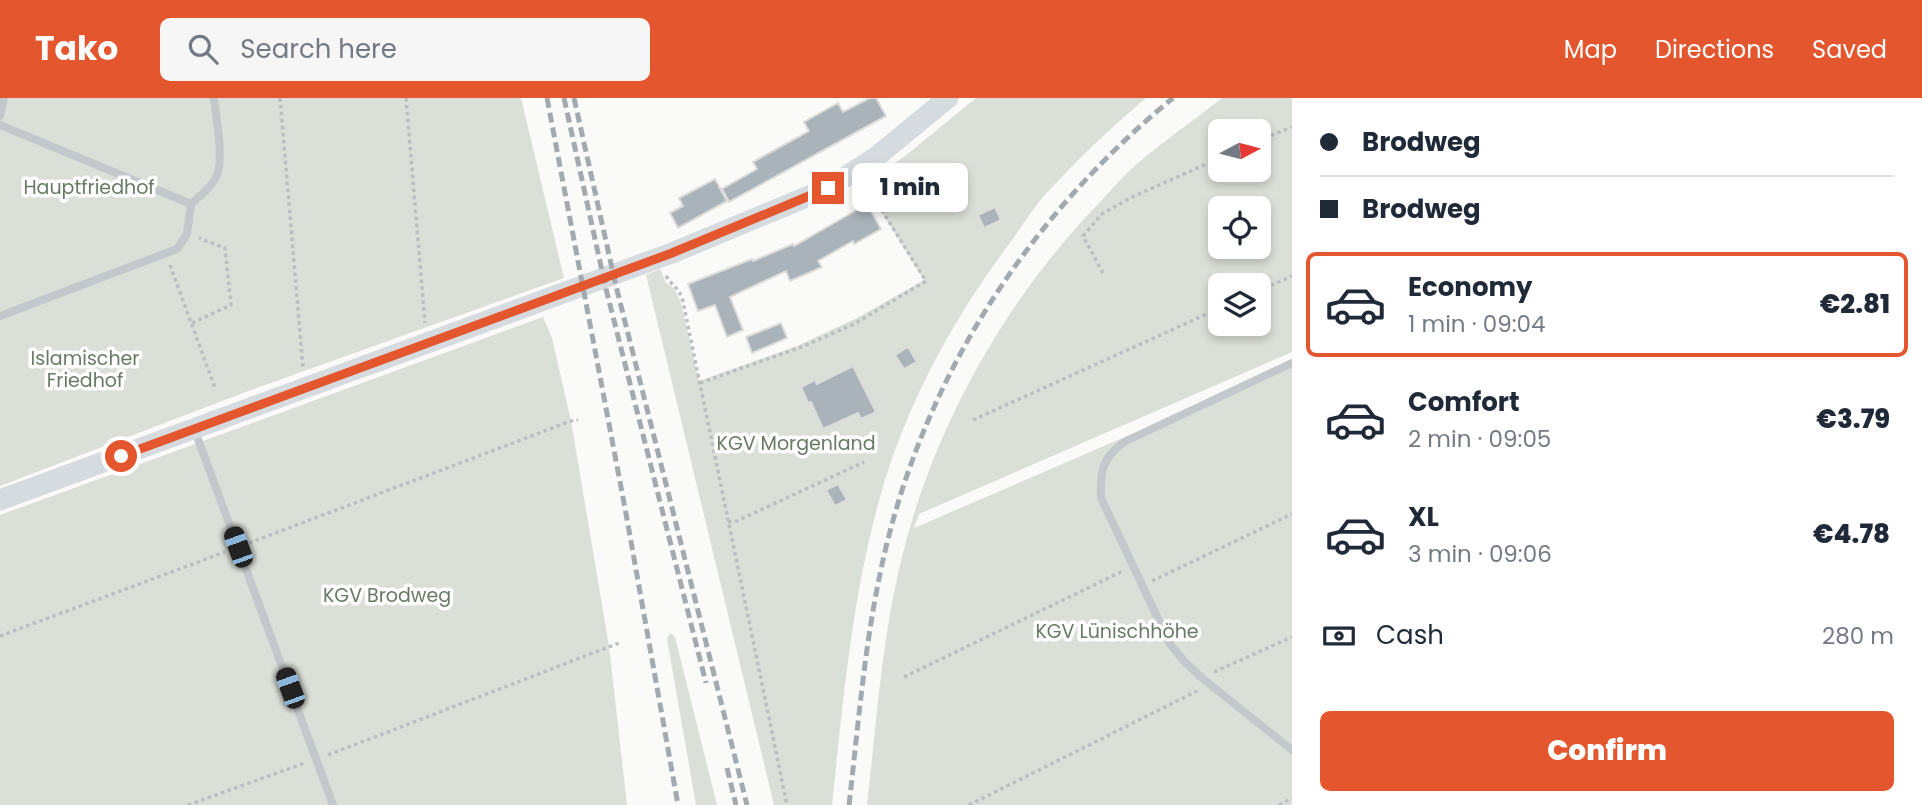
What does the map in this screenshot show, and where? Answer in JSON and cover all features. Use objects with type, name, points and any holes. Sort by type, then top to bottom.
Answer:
[{"type":"street","points":[[0,500],[660,257],[828,188],[856,170],[948,98]]},
{"type":"lane","points":[[0,116],[4,98]]},
{"type":"lane","points":[[0,316],[177,248],[187,234],[191,204],[206,191],[216,175],[219,154],[215,98]]},
{"type":"lane","points":[[0,125],[191,204]]},
{"type":"lane","points":[[1292,363],[1124,442],[1109,453],[1100,479],[1101,498],[1170,644],[1202,678],[1292,750]]},
{"type":"lane","points":[[194,428],[333,805]]},
{"type":"path","points":[[280,98],[304,388]]},
{"type":"path","points":[[406,98],[427,343]]},
{"type":"path","points":[[1271,136],[1292,127]]},
{"type":"path","points":[[1102,273],[1083,236],[1102,214],[1130,198],[1208,163]]},
{"type":"path","points":[[700,383],[804,346],[854,324],[926,281],[856,170]]},
{"type":"path","points":[[187,234],[225,248],[231,305],[191,323]]},
{"type":"path","points":[[166,253],[215,388]]},
{"type":"path","points":[[660,257],[670,283],[678,289],[682,297],[787,805]]},
{"type":"path","points":[[1271,285],[1292,276]]},
{"type":"path","points":[[973,420],[1208,314]]},
{"type":"path","points":[[0,636],[578,420]]},
{"type":"path","points":[[729,522],[737,521],[864,462]]},
{"type":"path","points":[[1143,586],[1292,514]]},
{"type":"path","points":[[904,677],[1134,565]]},
{"type":"path","points":[[1202,678],[1292,637]]},
{"type":"path","points":[[188,805],[619,643]]},
{"type":"path","points":[[968,805],[1212,684]]},
{"type":"path","points":[[1279,805],[1292,798]]},
{"type":"green space","points":[[0,98],[521,98],[564,278],[243,393],[0,486]]},
{"type":"green space","name":"KGV Morgenland","points":[[976,98],[1146,98],[1067,171],[1039,202],[991,269],[934,362],[903,428],[870,535],[855,611],[832,805],[774,805],[646,275],[660,269],[666,283],[677,294],[699,381],[797,346],[857,318],[924,280],[864,184],[905,156]]},
{"type":"green space","name":"KGV Lünischhöhe","points":[[1222,98],[1292,98],[1292,352],[919,514],[914,528],[1292,365],[1292,805],[867,805],[883,660],[898,574],[911,523],[950,422],[974,374],[1032,282],[1065,240],[1119,181],[1159,146]]},
{"type":"green space","name":"KGV Brodweg","points":[[543,317],[552,338],[571,421],[609,646],[627,805],[0,805],[0,515]]},
{"type":"green space","points":[[670,633],[675,637],[717,805],[696,805],[667,639]]},
{"type":"building","points":[[870,98],[876,98],[886,116],[729,202],[722,189],[757,169],[753,162],[809,131],[804,122],[838,103],[843,112]]},
{"type":"building","points":[[715,179],[727,201],[678,228],[670,213],[683,206],[679,198]]},
{"type":"building","points":[[867,204],[881,229],[818,261],[822,267],[790,281],[786,271],[730,297],[743,330],[727,337],[715,305],[698,311],[688,284],[793,244],[794,246]]},
{"type":"building","points":[[995,207],[1001,220],[984,228],[978,215]]},
{"type":"building","points":[[781,323],[787,338],[752,353],[746,337]]},
{"type":"building","points":[[908,347],[917,362],[904,369],[895,355]]},
{"type":"building","points":[[853,366],[876,412],[861,419],[858,413],[823,429],[801,387],[815,380],[817,384]]},
{"type":"building","points":[[838,484],[847,500],[835,506],[826,490]]},
{"type":"railway","points":[[547,98],[678,805]]},
{"type":"railway","points":[[564,98],[606,289],[706,683]]},
{"type":"railway","points":[[574,98],[616,286],[747,805]]},
{"type":"railway","points":[[849,805],[874,603],[898,504],[921,437],[951,373],[985,311],[1025,252],[1070,197],[1119,146],[1173,98]]},
{"type":"railway","points":[[727,768],[736,805]]},
{"type":"route","points":[[121,456],[672,253],[828,188]]},
{"type":"park label","name":"Hauptfriedhof","points":[[89,187]]},
{"type":"park label","name":"Islamischer Friedhof","points":[[85,369]]}]
